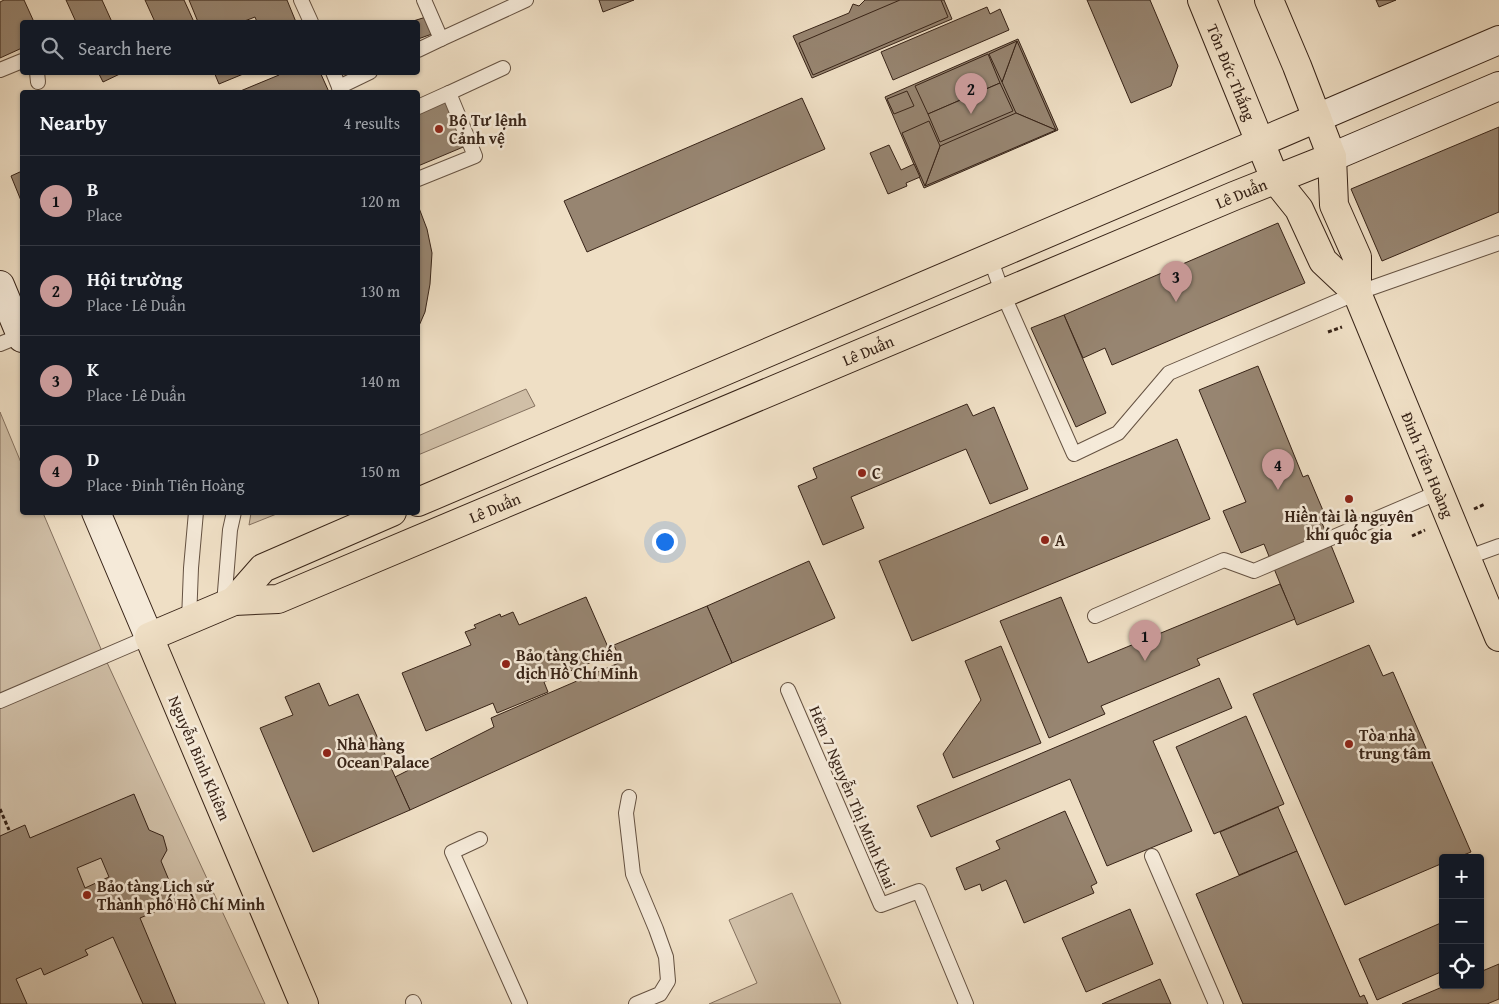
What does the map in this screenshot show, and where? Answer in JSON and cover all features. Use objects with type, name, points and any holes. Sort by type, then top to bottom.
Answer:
[{"type":"main road","name":"Tôn Đức Thắng","points":[[1202,0],[1275,179]]},
{"type":"main road","points":[[1269,0],[1317,118]]},
{"type":"main road","points":[[420,501],[1499,40]]},
{"type":"main road","name":"Lê Duẩn","points":[[149,637],[229,603],[278,599],[1499,86]]},
{"type":"main road","name":"Đinh Tiên Hoàng","points":[[1317,118],[1332,157],[1334,205],[1358,257],[1357,293],[1499,637]]},
{"type":"main road","name":"Đinh Tiên Hoàng","points":[[1275,179],[1299,209],[1323,261],[1357,293]]},
{"type":"main road","points":[[0,285],[17,338]]},
{"type":"main road","points":[[729,369],[744,403]]},
{"type":"main road","name":"Nguyễn Bỉnh Khiêm","points":[[97,515],[304,1004]]},
{"type":"main road","name":"Lê Duẩn","points":[[229,603],[263,568],[385,515]]},
{"type":"lane","points":[[301,0],[310,20]]},
{"type":"lane","points":[[424,0],[441,39]]},
{"type":"lane","points":[[420,49],[526,0]]},
{"type":"lane","points":[[0,70],[20,62]]},
{"type":"lane","points":[[420,106],[504,68]]},
{"type":"lane","points":[[334,75],[340,90],[365,75]]},
{"type":"lane","points":[[420,178],[475,156],[450,93]]},
{"type":"lane","points":[[990,258],[1003,294],[1074,454],[1118,434],[1169,373],[1357,293],[1499,243]]},
{"type":"lane","points":[[1095,616],[1224,560],[1254,571],[1439,492]]},
{"type":"lane","points":[[189,620],[196,515]]},
{"type":"lane","points":[[229,603],[230,530],[233,515]]},
{"type":"lane","points":[[1466,558],[1499,546]]},
{"type":"lane","points":[[0,701],[149,637]]},
{"type":"lane","name":"Hẻm 7 Nguyễn Thị Minh Khai","points":[[788,690],[881,905],[919,891],[966,1004]]},
{"type":"lane","points":[[629,797],[626,813],[633,874],[666,957],[668,981],[660,994],[636,1004]]},
{"type":"lane","points":[[480,839],[452,852],[520,1004]]},
{"type":"lane","points":[[1152,856],[1216,1004]]},
{"type":"path","points":[[0,809],[9,830]]},
{"type":"shaded area","points":[[526,389],[535,406],[420,454],[420,435]]},
{"type":"shaded area","points":[[0,412],[20,460],[20,515],[44,515],[104,656],[265,1004],[0,1004]]},
{"type":"shaded area","points":[[251,515],[274,515],[249,525]]},
{"type":"shaded area","points":[[792,893],[841,1004],[709,1004],[757,983],[729,920]]},
{"type":"building","points":[[4,0],[24,0],[33,20],[20,20],[20,49],[0,58],[0,2]]},
{"type":"building","points":[[66,0],[102,0],[111,20],[75,20]]},
{"type":"building","points":[[145,0],[184,0],[193,20],[154,20]]},
{"type":"building","points":[[189,0],[287,0],[295,20],[256,20],[255,17],[247,20],[197,20]]},
{"type":"building","points":[[599,0],[634,0],[603,12]]},
{"type":"building","points":[[865,0],[944,0],[952,19],[812,78],[793,36],[849,13],[853,4],[859,6]]},
{"type":"building","points":[[900,0],[941,0],[948,17],[813,75],[799,43]]},
{"type":"building","points":[[1087,0],[1150,0],[1178,66],[1171,86],[1131,103]]},
{"type":"building","points":[[1376,0],[1396,0],[1379,7]]},
{"type":"building","points":[[987,7],[990,14],[1000,9],[1009,30],[893,80],[881,52]]},
{"type":"building","points":[[426,17],[432,34],[420,38],[420,20],[416,20]]},
{"type":"building","points":[[1018,39],[1058,130],[924,188],[885,97]]},
{"type":"building","points":[[1017,41],[1056,130],[1016,113],[1002,82]]},
{"type":"building","points":[[1017,41],[1002,82],[989,54]]},
{"type":"building","points":[[988,54],[1000,83],[928,114],[915,86]]},
{"type":"building","points":[[100,75],[118,75],[103,82]]},
{"type":"building","points":[[215,75],[241,75],[219,84]]},
{"type":"building","points":[[279,75],[321,75],[328,90],[243,90]]},
{"type":"building","points":[[1000,83],[1013,111],[940,142],[928,114]]},
{"type":"building","points":[[907,91],[914,106],[894,114],[887,99]]},
{"type":"building","points":[[802,98],[825,149],[587,252],[564,201]]},
{"type":"building","name":"Bộ Tư lệnh Cảnh vệ","points":[[449,100],[468,145],[420,165],[420,112]]},
{"type":"building","points":[[1016,113],[1056,130],[925,186],[940,146]]},
{"type":"building","points":[[929,121],[940,146],[925,186],[902,133]]},
{"type":"building","points":[[1499,127],[1499,212],[1382,261],[1351,189]]},
{"type":"building","points":[[889,145],[901,170],[914,164],[920,177],[906,183],[907,186],[888,194],[870,153]]},
{"type":"building","points":[[20,172],[20,198],[11,176]]},
{"type":"building","points":[[420,211],[427,229],[432,253],[430,284],[425,312],[420,323]]},
{"type":"building","points":[[1278,223],[1305,283],[1112,365],[1105,348],[1083,358],[1064,315]]},
{"type":"building","points":[[1064,315],[1106,413],[1076,427],[1031,328]]},
{"type":"building","points":[[1258,366],[1303,477],[1308,475],[1327,520],[1322,523],[1354,602],[1297,625],[1264,544],[1241,553],[1223,511],[1246,502],[1199,390]]},
{"type":"building","name":"C","points":[[967,404],[973,416],[994,407],[1028,489],[990,504],[966,449],[851,497],[864,528],[823,545],[798,486],[817,478],[813,468]]},
{"type":"building","name":"A","points":[[1177,439],[1210,519],[912,641],[879,561]]},
{"type":"building","points":[[809,561],[835,618],[732,663],[707,606]]},
{"type":"building","points":[[1280,584],[1295,619],[1197,659],[1200,665],[1101,706],[1105,714],[1049,738],[1000,621],[1061,597],[1088,663]]},
{"type":"building","name":"Bảo tàng Chiến dịch Hồ Chí Minh","points":[[586,597],[611,654],[544,682],[548,692],[497,713],[493,703],[426,731],[402,673],[471,645],[465,632],[476,628],[474,625],[500,614],[501,617],[513,612],[519,625]]},
{"type":"building","points":[[707,606],[732,663],[410,810],[395,777],[494,727],[491,718],[621,662],[614,645]]},
{"type":"building","name":"Tòa nhà trung tâm","points":[[1369,645],[1383,676],[1393,672],[1471,852],[1466,854],[1439,854],[1439,865],[1345,905],[1253,694]]},
{"type":"building","points":[[1001,646],[1041,743],[953,778],[943,754],[981,700],[965,661]]},
{"type":"building","points":[[1219,678],[1232,708],[1153,741],[1192,831],[1107,866],[1070,779],[931,837],[917,806]]},
{"type":"building","name":"Nhà hàng Ocean Palace","points":[[319,683],[329,706],[358,694],[410,810],[313,852],[260,728],[293,715],[285,697]]},
{"type":"building","points":[[1246,716],[1284,804],[1214,834],[1176,747]]},
{"type":"building","name":"Bảo tàng Lịch sử Thành phố Hồ Chí Minh","points":[[134,794],[149,830],[163,836],[167,850],[161,861],[178,902],[140,918],[176,1004],[143,1004],[113,937],[85,950],[88,955],[44,975],[41,968],[16,979],[27,1004],[0,1004],[0,836],[25,825],[30,838]],"holes":[[[101,858],[109,877],[85,888],[77,868]]]},
{"type":"building","points":[[1278,807],[1297,851],[1239,875],[1220,832]]},
{"type":"building","points":[[1065,811],[1097,883],[1091,886],[1094,893],[1024,923],[1006,880],[982,891],[980,884],[965,890],[956,868],[1000,849],[996,841]]},
{"type":"building","points":[[1297,851],[1360,997],[1364,995],[1368,1004],[1243,1004],[1196,894]]},
{"type":"building","points":[[1130,909],[1153,964],[1086,992],[1062,938]]},
{"type":"building","points":[[1439,924],[1439,973],[1377,1000],[1359,959]]},
{"type":"building","points":[[1499,964],[1499,999],[1487,1004],[1402,1004],[1439,988],[1484,989],[1484,970]]},
{"type":"building","points":[[1160,979],[1171,1004],[1102,1004]]},
{"type":"place","name":"Hội trường","points":[[971,114]]},
{"type":"place","name":"Bộ Tư lệnh Cảnh vệ","points":[[439,129]]},
{"type":"place","name":"K","points":[[1176,302]]},
{"type":"place","name":"C","points":[[862,473]]},
{"type":"place","name":"D","points":[[1278,490]]},
{"type":"place","name":"Hiền tài là nguyên khí quốc gia","points":[[1349,499]]},
{"type":"place","name":"A","points":[[1045,540]]},
{"type":"place","name":"B","points":[[1145,661]]},
{"type":"place","name":"Bảo tàng Chiến dịch Hồ Chí Minh","points":[[506,664]]},
{"type":"place","name":"Tòa nhà trung tâm","points":[[1349,744]]},
{"type":"place","name":"Nhà hàng Ocean Palace","points":[[327,753]]},
{"type":"place","name":"Bảo tàng Lịch sử Thành phố Hồ Chí Minh","points":[[87,895]]}]
